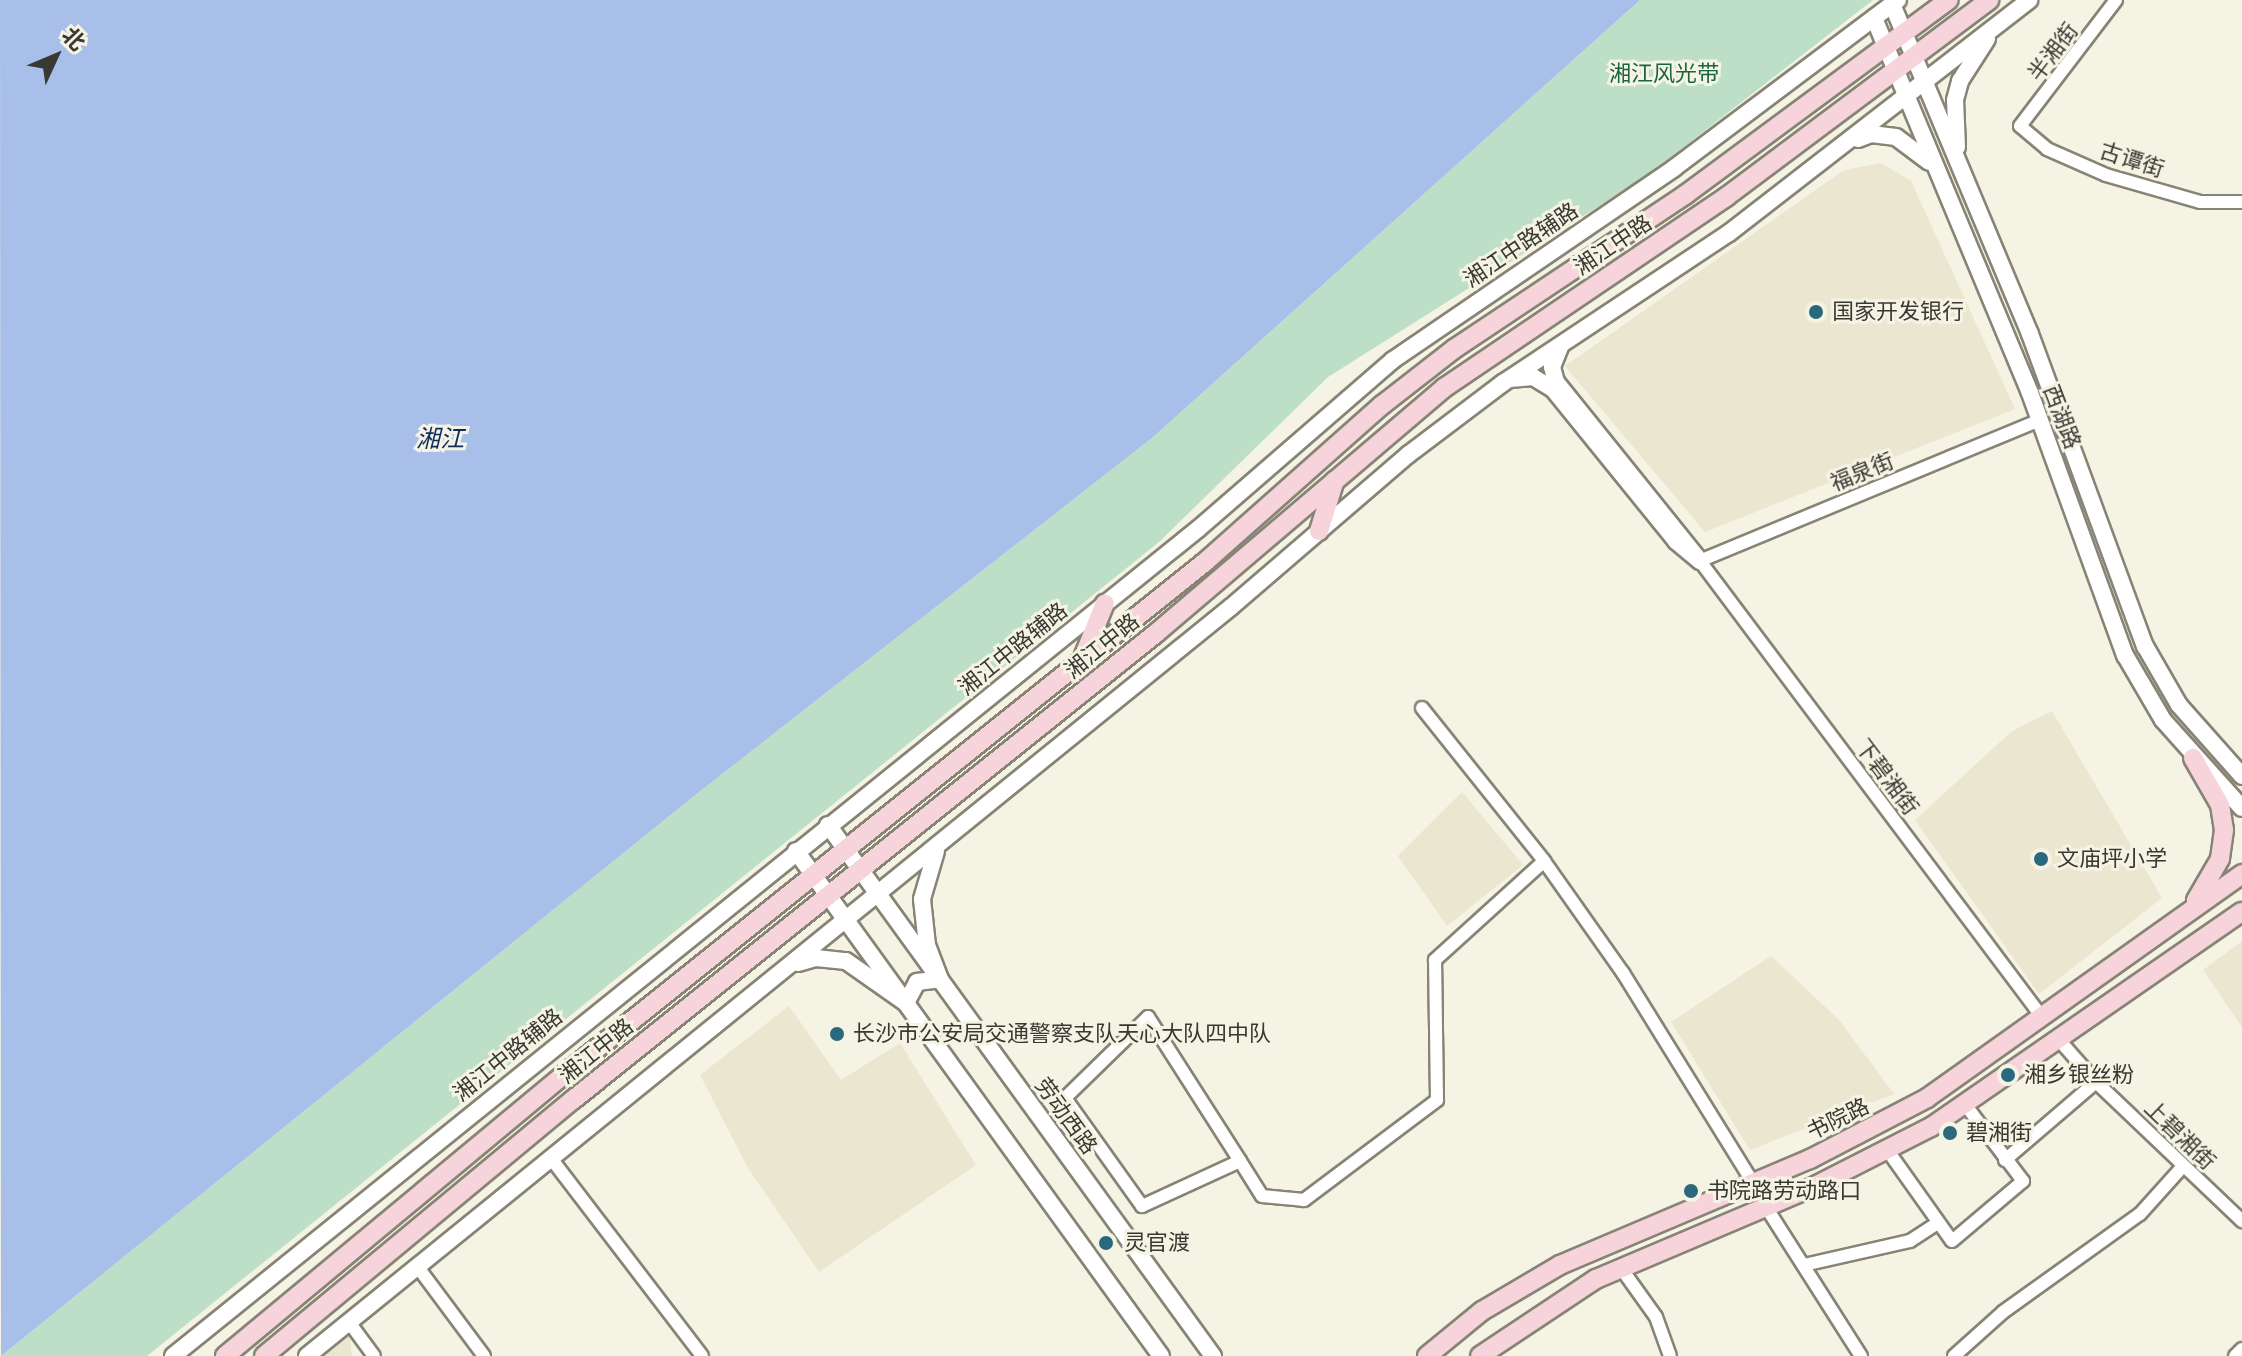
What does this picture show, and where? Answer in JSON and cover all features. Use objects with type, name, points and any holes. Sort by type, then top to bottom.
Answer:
[{"type":"main road","name":"湘江中路","points":[[225,1356],[1081,662],[1428,369],[1685,195],[1949,0]]},
{"type":"main road","name":"湘江中路","points":[[264,1356],[1155,634],[1444,388],[1726,197],[1989,0]]},
{"type":"main road","points":[[1319,531],[1336,477]]},
{"type":"main road","points":[[1081,662],[1105,603]]},
{"type":"main road","points":[[2177,921],[2208,885],[2223,844],[2220,805],[2193,758]]},
{"type":"main road","name":"书院路","points":[[1427,1356],[1482,1311],[1539,1276],[1754,1184],[1927,1098],[2242,874]]},
{"type":"main road","points":[[1480,1356],[1553,1304],[1621,1268],[1888,1151],[1967,1107],[2242,912]]},
{"type":"street","points":[[307,1356],[941,843],[1409,454],[1509,379],[1692,260],[1839,150],[2029,0]]},
{"type":"street","name":"半湘街","points":[[2020,126],[2116,0]]},
{"type":"street","name":"西湖路","points":[[1895,2],[1904,33],[2030,334],[2145,646],[2179,705],[2242,776]]},
{"type":"street","name":"湘江中路辅路","points":[[173,1356],[1105,603],[1416,342],[1674,168],[1895,2]]},
{"type":"street","name":"西湖路","points":[[1874,18],[2040,420],[2125,655],[2157,710],[2193,758],[2242,808]]},
{"type":"street","points":[[1963,176],[1955,100],[1971,61],[2002,21]]},
{"type":"street","name":"古谭街","points":[[2020,126],[2047,149],[2106,175],[2200,202],[2242,202]]},
{"type":"street","points":[[1839,150],[1871,134],[1896,137],[1936,171]]},
{"type":"street","name":"下碧湘街","points":[[1562,344],[1553,358],[1556,382],[1700,561],[2042,1017]]},
{"type":"street","name":"下碧湘街","points":[[1509,379],[1533,377],[1553,389],[1676,541],[1700,561]]},
{"type":"street","name":"福泉街","points":[[1700,561],[2040,420]]},
{"type":"street","points":[[1422,708],[1544,861],[1623,973],[1754,1184]]},
{"type":"street","name":"劳动西路","points":[[828,825],[1213,1356]]},
{"type":"street","points":[[906,1003],[917,982],[940,979],[923,930],[922,899],[927,869],[941,843]]},
{"type":"street","points":[[796,851],[1161,1356]]},
{"type":"street","points":[[1240,1161],[1142,1206],[1065,1098],[1148,1017],[1240,1161],[1262,1196],[1304,1200],[1437,1100],[1435,960],[1544,861]]},
{"type":"street","points":[[786,968],[816,958],[846,961],[906,1003]]},
{"type":"street","name":"上碧湘街","points":[[2060,1041],[2096,1082],[2242,1221]]},
{"type":"street","points":[[2005,1160],[2096,1082]]},
{"type":"street","points":[[1888,1151],[1952,1241],[2023,1181],[1967,1107]]},
{"type":"street","points":[[550,1157],[702,1356]]},
{"type":"street","points":[[1954,1356],[2003,1312],[2140,1214],[2183,1166]]},
{"type":"street","points":[[1766,1207],[1861,1356]]},
{"type":"street","points":[[1804,1265],[1910,1241],[1938,1223]]},
{"type":"street","points":[[417,1266],[480,1352],[465,1356]]},
{"type":"street","points":[[1621,1268],[1656,1317],[1670,1356]]},
{"type":"street","points":[[349,1322],[374,1356]]},
{"type":"street","points":[[2235,1356],[2242,1349]]},
{"type":"shaded area","points":[[1881,163],[1911,181],[2015,409],[1705,532],[1565,366],[1844,170]]},
{"type":"shaded area","name":"文庙坪小学","points":[[2052,711],[2162,898],[2039,994],[1915,820],[2012,731]]},
{"type":"shaded area","points":[[1462,792],[1523,865],[1447,926],[1398,856]]},
{"type":"shaded area","points":[[2242,941],[2242,1027],[2203,970]]},
{"type":"shaded area","points":[[1771,956],[1839,1020],[1894,1094],[1750,1150],[1671,1022]]},
{"type":"shaded area","points":[[789,1006],[841,1080],[900,1043],[976,1165],[819,1272],[748,1168],[700,1075]]},
{"type":"shaded area","points":[[350,1335],[352,1356],[324,1356]]},
{"type":"green space","name":"湘江风光带","points":[[1640,0],[1873,0],[1645,177],[1328,377],[1159,542],[147,1356],[1,1356],[694,796],[1152,438]]},
{"type":"water","name":"湘江","points":[[0,0],[1640,0],[1152,438],[694,796],[1,1356]]},
{"type":"place","name":"国家开发银行","points":[[1816,312]]},
{"type":"place","name":"文庙坪小学","points":[[2041,859]]},
{"type":"place","name":"长沙市公安局交通警察支队天心大队四中队","points":[[837,1034]]},
{"type":"place","name":"湘乡银丝粉","points":[[2008,1075]]},
{"type":"place","name":"碧湘街","points":[[1950,1133]]},
{"type":"place","name":"书院路劳动路口","points":[[1691,1191]]},
{"type":"place","name":"灵官渡","points":[[1106,1243]]}]
